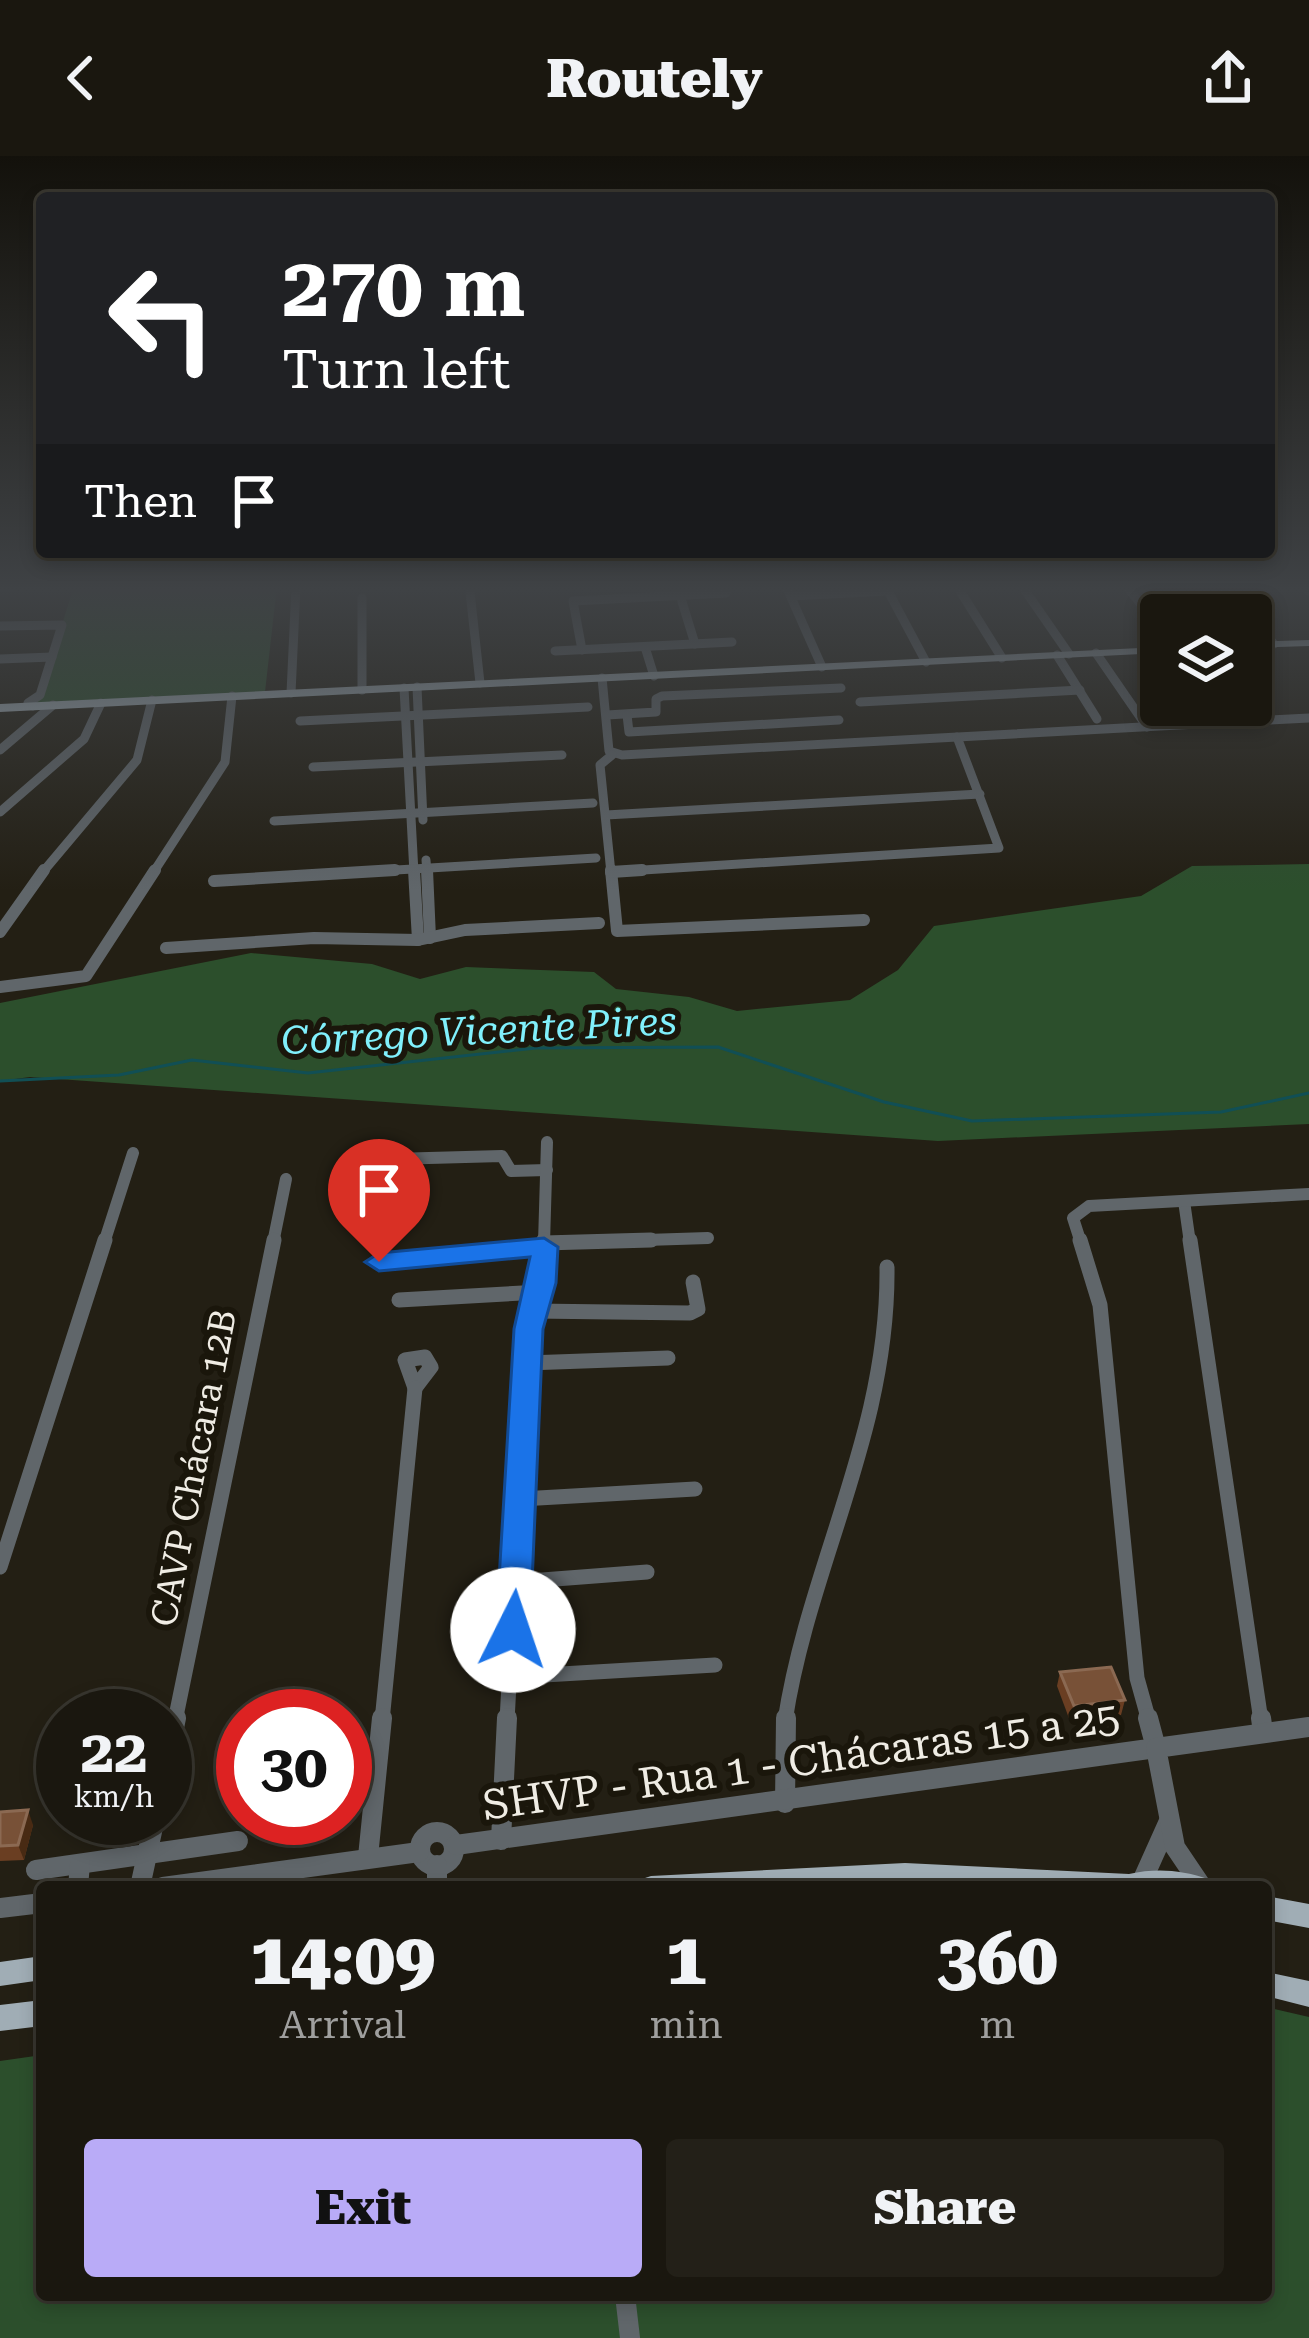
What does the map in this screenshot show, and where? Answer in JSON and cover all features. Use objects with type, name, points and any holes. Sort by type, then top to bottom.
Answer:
[{"type":"main road","points":[[0,708],[397,688]]},
{"type":"main road","points":[[768,1881],[905,1874],[1080,1881]]},
{"type":"main road","points":[[1272,1909],[1309,1916]]},
{"type":"main road","points":[[0,1974],[36,1969]]},
{"type":"main road","points":[[1272,1985],[1309,1994]]},
{"type":"main road","points":[[0,2018],[36,2014]]},
{"type":"street","points":[[33,706],[28,703],[42,688]]},
{"type":"street","points":[[291,688],[291,693]]},
{"type":"street","points":[[411,688],[424,939]]},
{"type":"street","points":[[603,688],[611,755]]},
{"type":"street","points":[[607,716],[656,712],[656,699],[662,696],[841,688]]},
{"type":"street","points":[[1120,688],[1147,727]]},
{"type":"street","points":[[860,702],[1080,690],[1097,719]]},
{"type":"street","points":[[0,987],[86,976],[222,768],[232,696]]},
{"type":"street","points":[[0,932],[72,831],[137,760],[152,700]]},
{"type":"street","points":[[0,812],[84,739],[101,703]]},
{"type":"street","points":[[0,750],[52,705]]},
{"type":"street","points":[[300,722],[413,710],[588,707]]},
{"type":"street","points":[[627,715],[628,732]]},
{"type":"street","points":[[864,920],[622,934],[616,928],[600,765],[611,755],[1309,718]]},
{"type":"street","points":[[607,733],[839,720]]},
{"type":"street","points":[[610,872],[995,850],[1000,846],[957,737]]},
{"type":"street","points":[[313,767],[562,755]]},
{"type":"street","points":[[606,815],[980,794]]},
{"type":"street","points":[[274,821],[593,803]]},
{"type":"street","points":[[214,881],[596,858]]},
{"type":"street","points":[[166,948],[314,938],[424,939],[465,931],[599,923]]},
{"type":"street","points":[[501,1840],[526,1363],[541,1292],[547,1142]]},
{"type":"street","points":[[0,1567],[133,1153]]},
{"type":"street","points":[[392,1159],[502,1156],[511,1172],[547,1170]]},
{"type":"street","name":"CAVP Chácara 12B","points":[[182,1689],[286,1179]]},
{"type":"street","points":[[1156,1748],[1137,1678],[1100,1305],[1073,1218],[1089,1206],[1309,1194]]},
{"type":"street","points":[[1184,1201],[1263,1732]]},
{"type":"street","points":[[379,1262],[544,1245],[708,1238]]},
{"type":"street","points":[[785,1803],[781,1762],[790,1704],[858,1456],[886,1327],[886,1267]]},
{"type":"street","points":[[534,1311],[690,1313],[698,1309],[693,1282]]},
{"type":"street","points":[[399,1300],[541,1292]]},
{"type":"street","points":[[526,1363],[668,1358]]},
{"type":"street","points":[[368,1857],[415,1388]]},
{"type":"street","points":[[521,1499],[695,1489]]},
{"type":"street","points":[[516,1582],[647,1572]]},
{"type":"street","points":[[510,1677],[715,1665]]},
{"type":"street","name":"SHVP - Rua 1 - Chácaras 15 a 25","points":[[456,1844],[785,1803],[1309,1727]]},
{"type":"street","name":"SHVP - Rua 1 - Chácaras 15 a 25","points":[[1156,1748],[1168,1822],[1181,1861],[1196,1881]]},
{"type":"street","points":[[1131,1881],[1168,1822]]},
{"type":"street","points":[[430,1833],[446,1833],[456,1844],[452,1858],[437,1865],[424,1862],[418,1852],[430,1833]]},
{"type":"street","points":[[141,1881],[149,1845]]},
{"type":"street","points":[[36,1870],[216,1845]]},
{"type":"street","points":[[204,1881],[418,1852]]},
{"type":"street","points":[[79,1881],[80,1864]]},
{"type":"street","points":[[437,1865],[437,1881]]},
{"type":"street","points":[[0,1908],[36,1904]]},
{"type":"street","points":[[626,2301],[630,2338]]},
{"type":"green space","points":[[42,688],[265,688],[265,692],[28,703]]},
{"type":"green space","points":[[1309,864],[1309,1124],[938,1141],[30,1077],[0,1081],[0,1003],[251,953],[372,964],[420,979],[466,967],[594,972],[616,989],[689,997],[737,1011],[850,1000],[898,970],[934,926],[1141,896],[1192,866]]},
{"type":"green space","points":[[1272,2008],[1309,2017],[1309,2338],[0,2338],[0,2061],[36,2056],[36,2301],[1272,2301]]},
{"type":"building","points":[[1111,1667],[1125,1700],[1074,1706],[1060,1672]]},
{"type":"building","points":[[28,1810],[18,1845],[0,1846],[0,1812]]},
{"type":"waterway","name":"Córrego Vicente Pires","points":[[0,1081],[119,1075],[192,1060],[308,1073],[536,1048],[718,1047],[884,1102],[972,1121],[1221,1112],[1309,1093]]},
{"type":"route","points":[[379,1262],[544,1247],[541,1292],[529,1329],[513,1630]]}]
